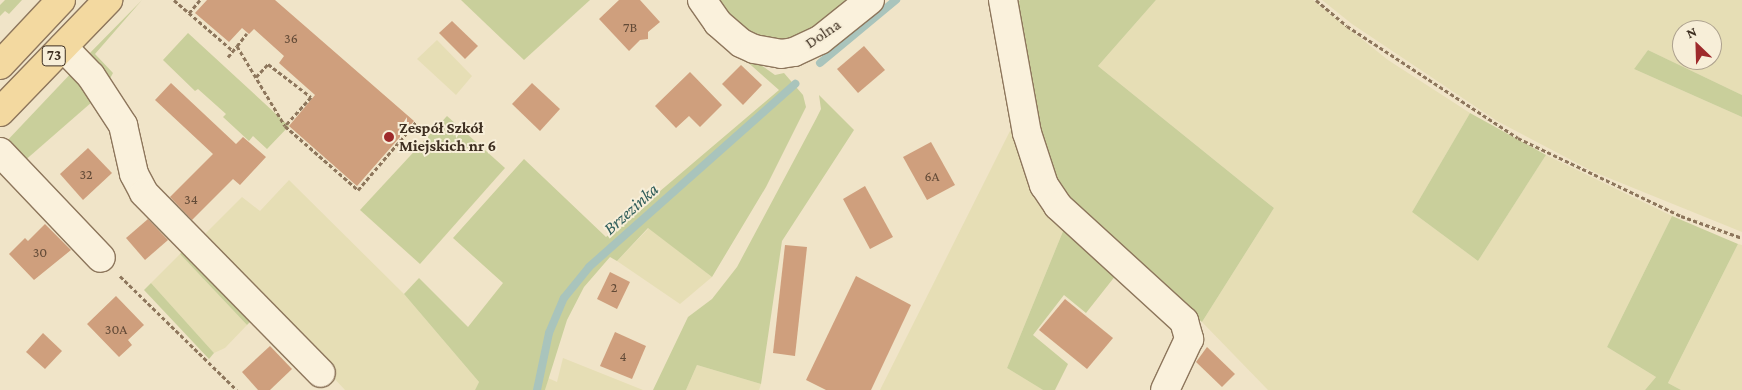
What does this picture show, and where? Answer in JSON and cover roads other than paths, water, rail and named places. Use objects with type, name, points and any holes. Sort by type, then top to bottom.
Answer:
[{"type":"main road","name":"73","points":[[0,65],[61,0]]},
{"type":"main road","name":"73","points":[[0,112],[108,0]]},
{"type":"street","name":"Dolna","points":[[702,0],[718,23],[741,43],[754,49],[781,54],[794,52],[820,40],[870,0]]},
{"type":"street","points":[[1003,0],[1027,133],[1044,185],[1058,206],[1184,322],[1189,339],[1165,390]]},
{"type":"street","points":[[63,47],[91,76],[123,125],[134,174],[144,193],[321,373]]},
{"type":"street","points":[[0,152],[101,258]]},
{"type":"waterway","points":[[820,63],[896,0]]},
{"type":"waterway","name":"Brzezinka","points":[[537,390],[549,333],[564,298],[589,267],[795,84]]},
{"type":"place","name":"Zespół Szkół Miejskich nr 6","points":[[389,137]]}]
